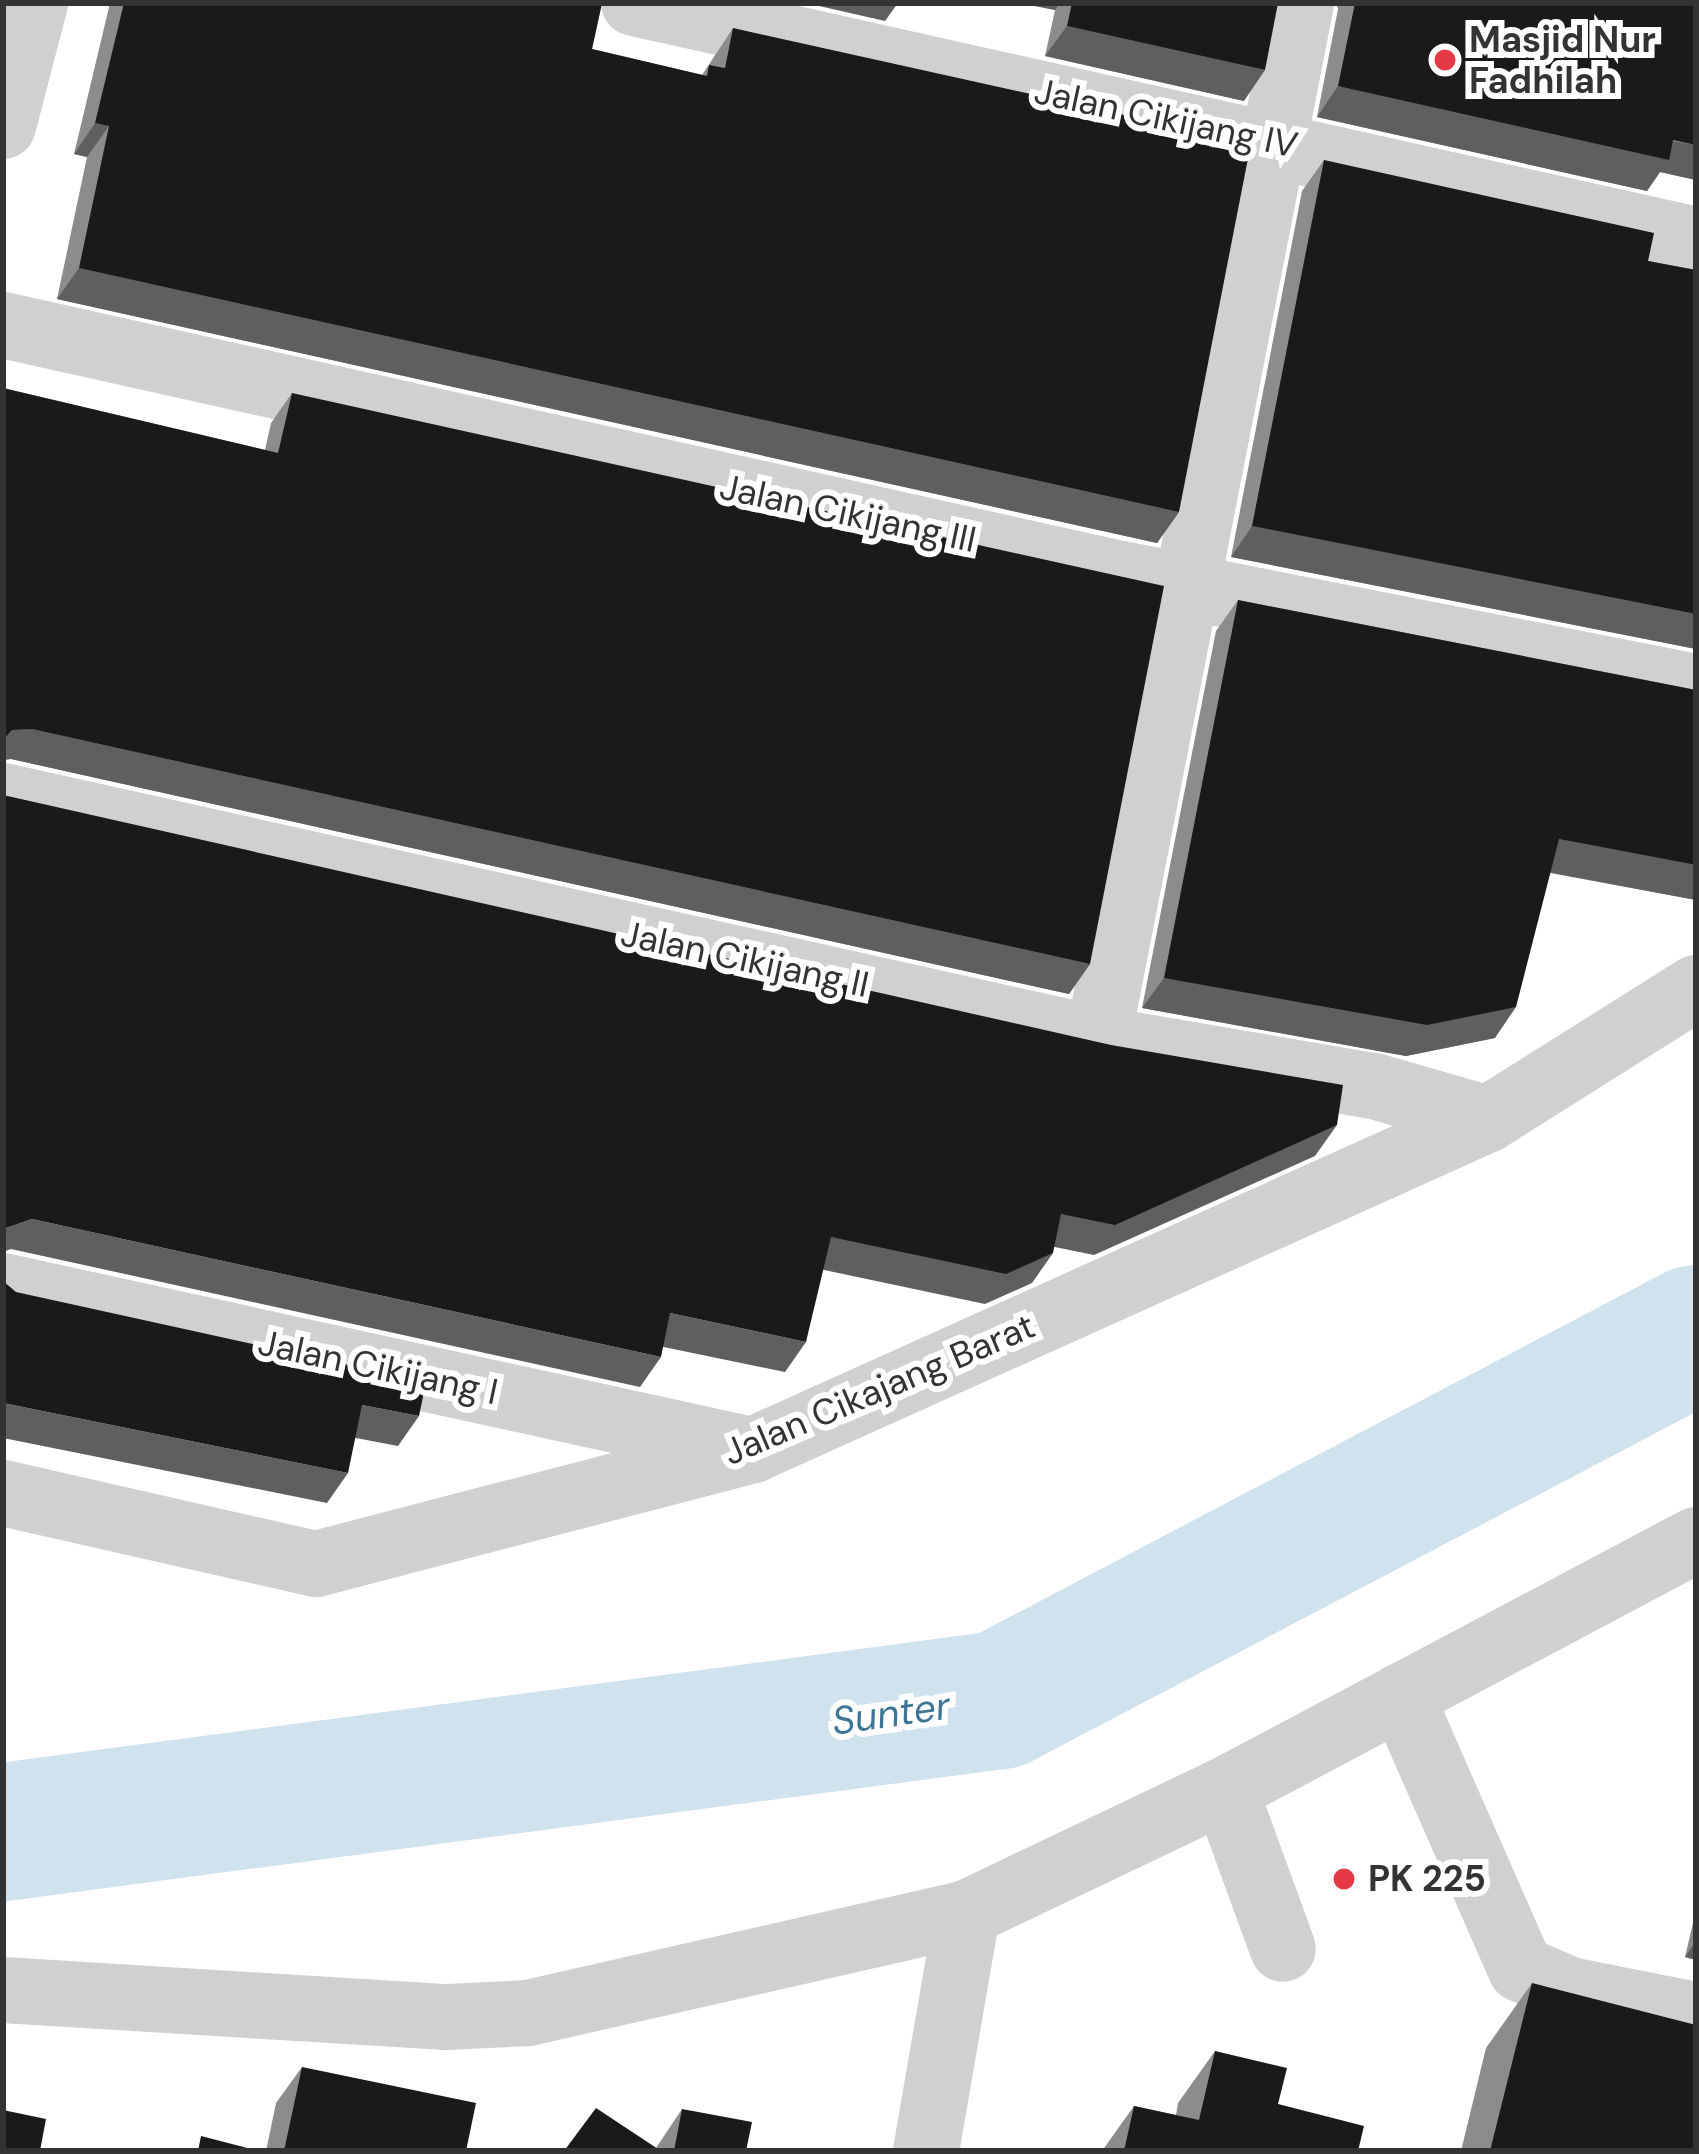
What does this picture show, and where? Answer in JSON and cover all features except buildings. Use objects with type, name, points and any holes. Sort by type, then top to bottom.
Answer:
[{"type":"street","points":[[3,126],[35,3]]},
{"type":"street","name":"Jalan Cikijang IV","points":[[634,3],[1276,141],[1696,240]]},
{"type":"street","points":[[1098,1039],[1301,3]]},
{"type":"street","name":"Jalan Cikijang III","points":[[3,325],[1185,587],[1696,687]]},
{"type":"street","name":"Jalan Cikijang II","points":[[3,796],[1098,1039],[1374,1086],[1488,1119]]},
{"type":"street","name":"Jalan Cikajang Barat","points":[[3,1493],[316,1564],[753,1450],[1488,1119],[1696,988]]},
{"type":"street","name":"Jalan Cikijang I","points":[[3,1286],[753,1450]]},
{"type":"street","points":[[3,1990],[447,2018],[528,2013],[968,1913],[1226,1790],[1696,1540]]},
{"type":"street","points":[[1401,1696],[1521,1969],[1570,1990],[1696,2015]]},
{"type":"street","points":[[1226,1790],[1283,1949]]},
{"type":"street","points":[[926,2151],[968,1913]]},
{"type":"waterway","name":"Sunter","points":[[3,1832],[1000,1700],[1696,1334]]},
{"type":"place","name":"Masjid Nur Fadhilah","points":[[1445,60]]},
{"type":"place","name":"PK 225","points":[[1344,1879]]}]
